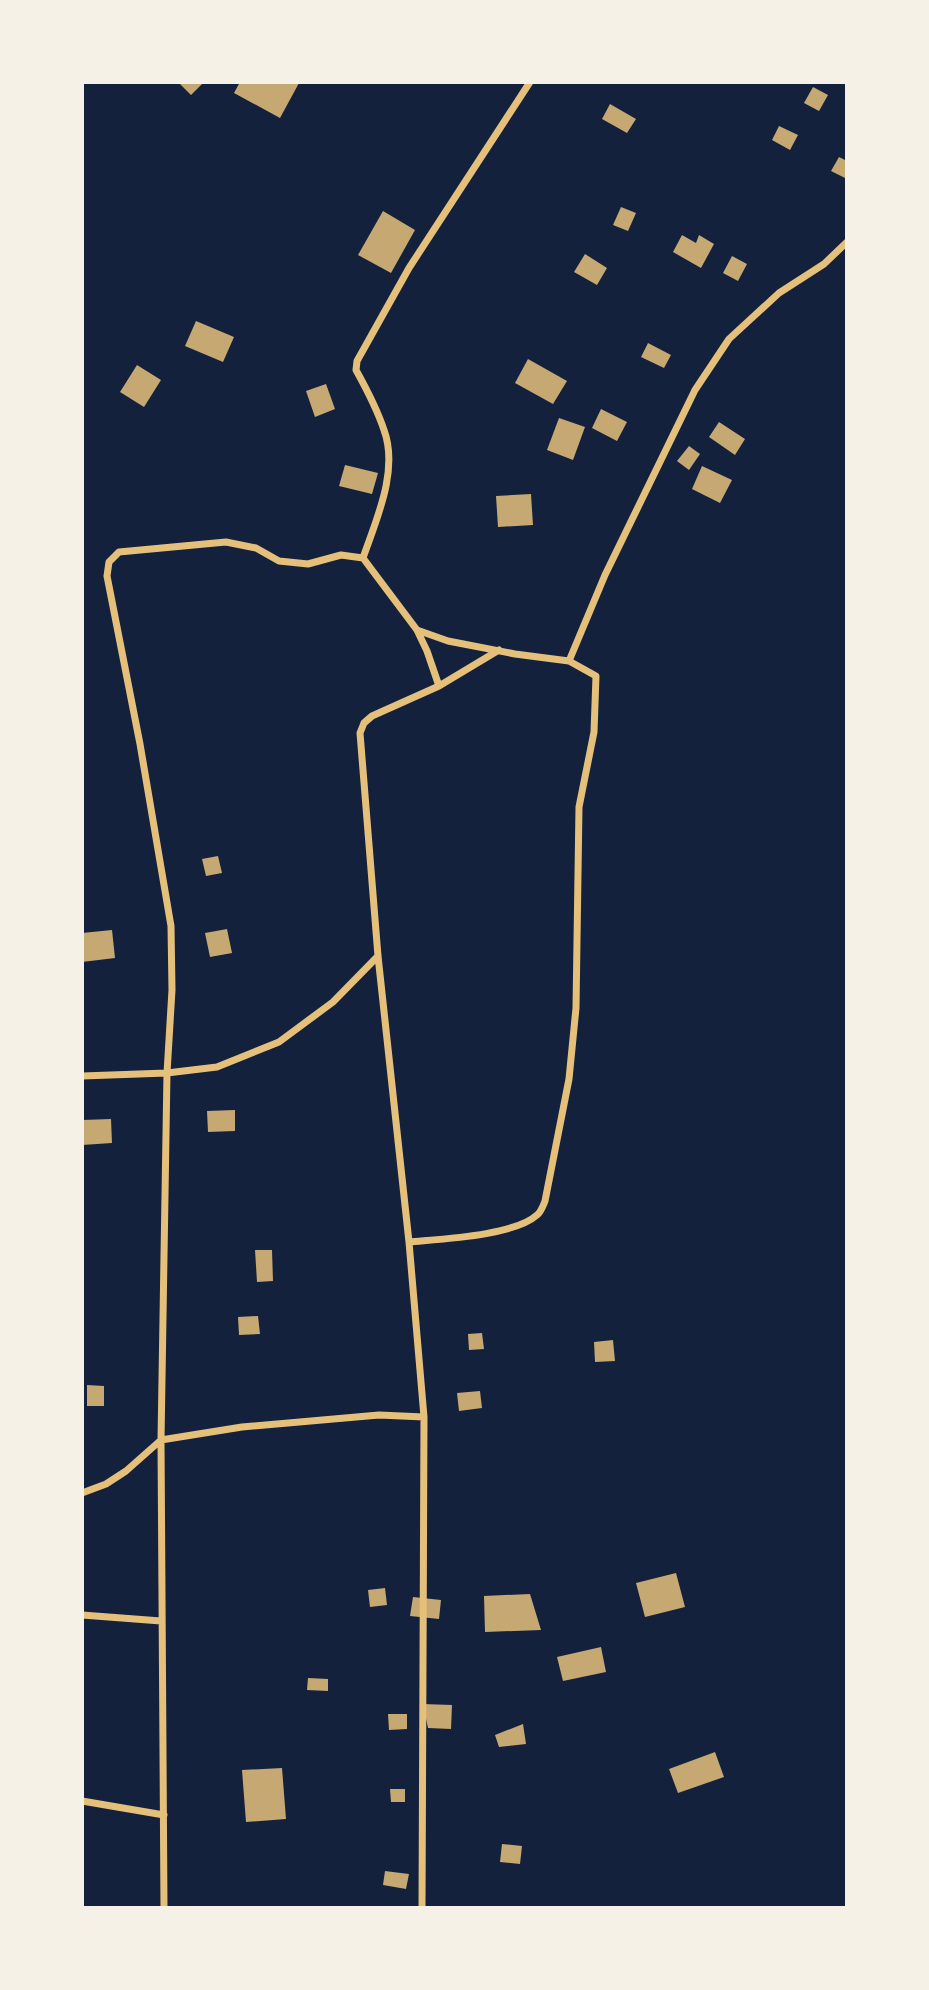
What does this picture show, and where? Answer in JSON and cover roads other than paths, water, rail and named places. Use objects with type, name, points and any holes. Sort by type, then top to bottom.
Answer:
[{"type":"street","points":[[363,558],[383,500],[389,460],[385,432],[356,370],[357,361],[409,268],[530,82]]},
{"type":"street","points":[[569,661],[605,575],[695,390],[729,338],[779,293],[824,264],[847,242]]},
{"type":"street","points":[[164,1908],[160,1440],[167,1073],[172,990],[171,926],[140,744],[107,576],[109,562],[119,552],[226,542],[256,548],[279,561],[308,564],[341,555],[363,558],[417,631],[439,686]]},
{"type":"street","points":[[409,1241],[470,1237],[527,1222],[540,1214],[545,1201],[569,1079],[576,1007],[579,807],[594,732],[596,676],[569,661],[447,641],[417,631]]},
{"type":"street","points":[[422,1908],[424,1417],[409,1241],[378,956],[360,733],[364,723],[372,716],[439,686],[499,650]]},
{"type":"street","points":[[82,1076],[167,1073],[217,1067],[279,1042],[333,1002],[378,956]]},
{"type":"street","points":[[82,1493],[106,1484],[160,1440],[242,1427],[379,1415],[424,1417]]},
{"type":"street","points":[[82,1615],[161,1621]]},
{"type":"street","points":[[82,1801],[164,1815]]}]
